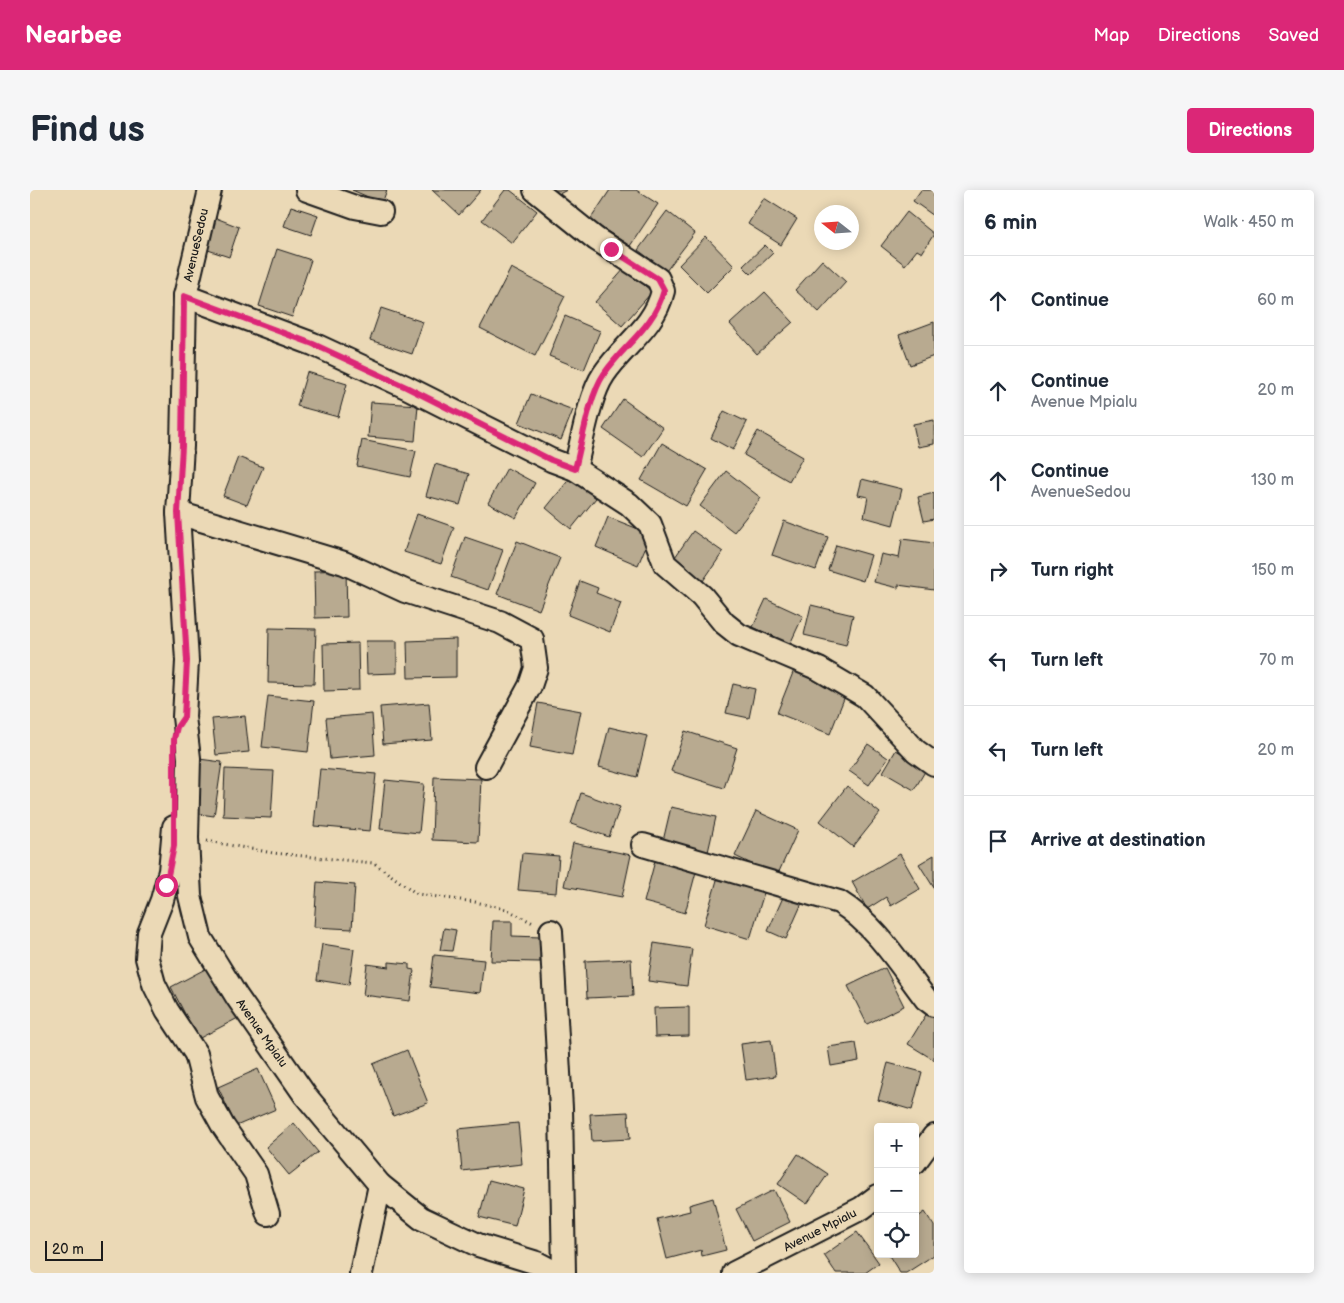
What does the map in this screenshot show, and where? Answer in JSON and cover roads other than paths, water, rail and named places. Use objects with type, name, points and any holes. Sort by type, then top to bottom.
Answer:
[{"type":"street","name":"AvenueSedou","points":[[187,661],[178,513],[182,446],[184,296],[210,190]]},
{"type":"street","points":[[306,190],[355,207],[381,212]]},
{"type":"street","points":[[535,190],[596,239],[658,279],[664,290],[661,302],[641,334],[604,374],[589,412],[575,469]]},
{"type":"street","points":[[184,296],[313,344],[406,387],[551,460],[575,469],[629,504],[650,524],[665,564],[702,596],[724,623],[738,635],[819,669],[864,696],[916,751],[934,764]]},
{"type":"street","points":[[178,513],[344,563],[405,591],[500,622],[532,639],[536,668],[530,686],[486,767]]},
{"type":"street","name":"Avenue Mpialu","points":[[187,661],[184,717],[189,758],[187,838],[190,896],[200,937],[237,997],[305,1095],[380,1185],[421,1218],[478,1245],[542,1270]]},
{"type":"street","points":[[184,717],[177,727],[174,739],[174,846],[170,871],[162,900],[148,933],[147,958],[154,984],[167,1010],[196,1054],[207,1097],[222,1126],[256,1174],[268,1214]]},
{"type":"street","points":[[643,845],[839,902],[870,926],[926,999],[934,1005]]},
{"type":"street","points":[[551,931],[561,1108],[564,1273]]},
{"type":"street","points":[[919,1157],[934,1136]]},
{"type":"street","points":[[361,1273],[380,1185]]},
{"type":"street","name":"Avenue Mpialu","points":[[734,1273],[862,1208],[874,1199]]}]
